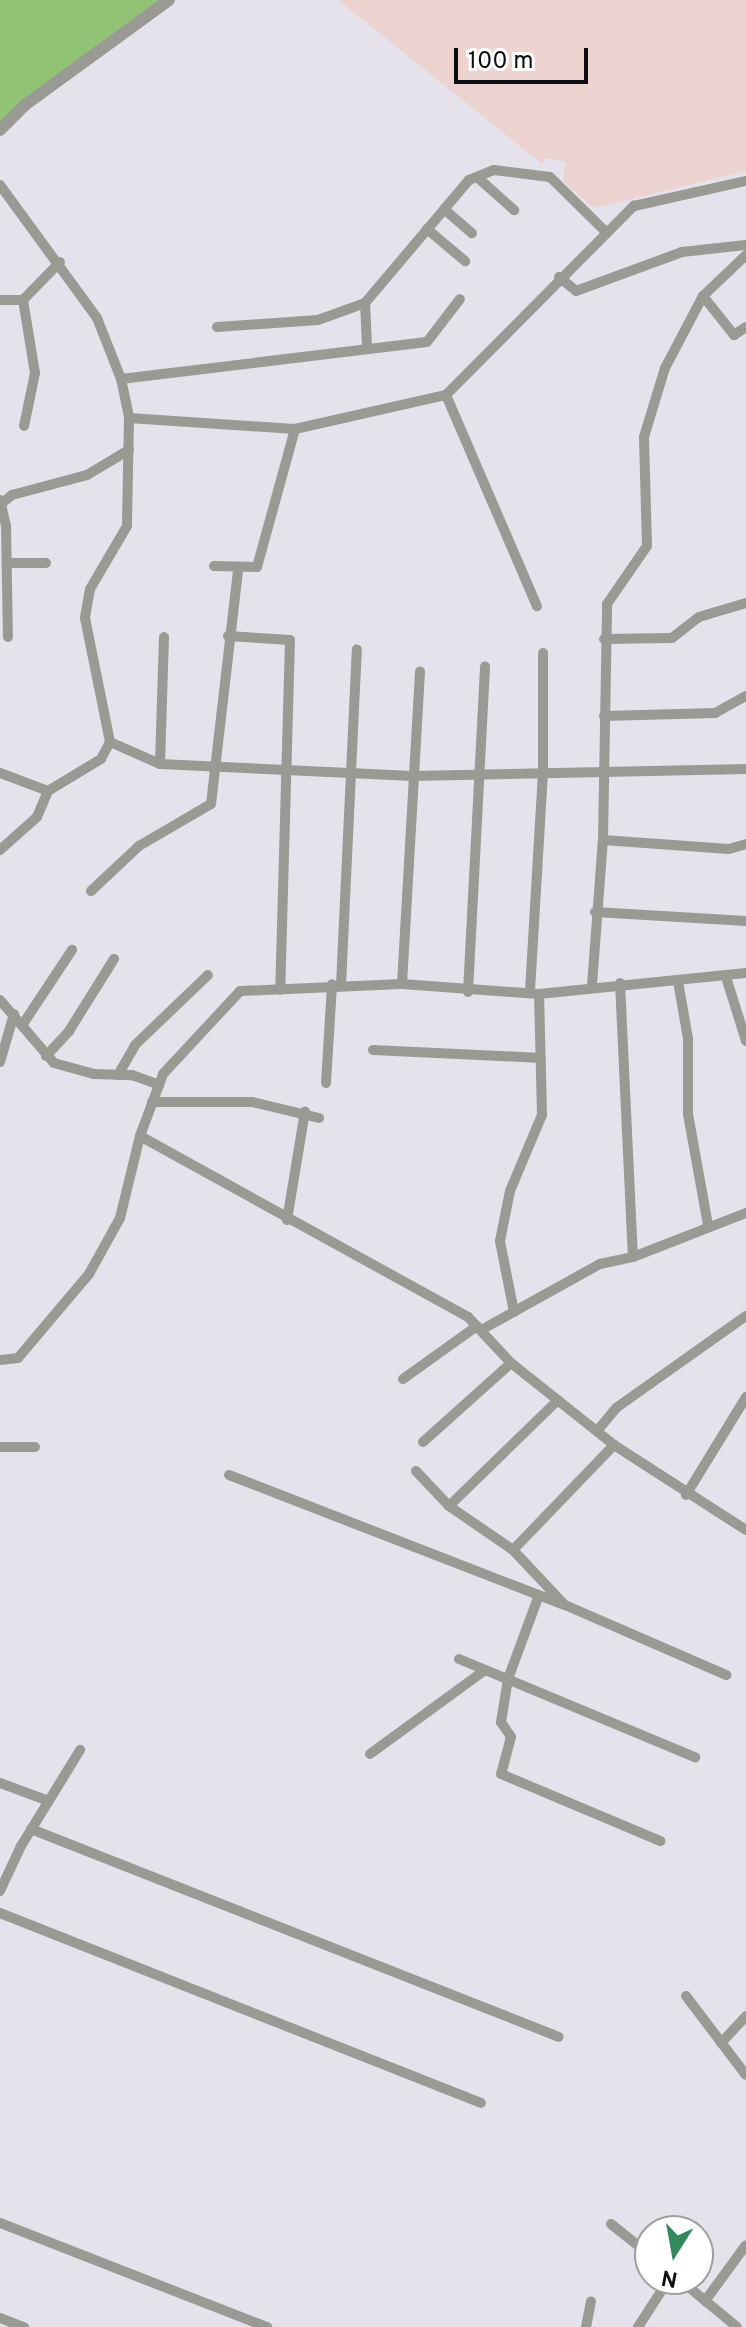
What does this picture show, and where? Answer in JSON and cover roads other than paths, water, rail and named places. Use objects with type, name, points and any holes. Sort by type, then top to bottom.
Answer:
[{"type":"street","points":[[0,130],[25,105],[169,0]]},
{"type":"street","points":[[217,327],[318,320],[365,303],[444,209],[477,177],[494,170],[550,177],[605,231]]},
{"type":"street","points":[[477,177],[514,210]]},
{"type":"street","points":[[129,418],[295,429],[446,395],[559,277],[634,206],[746,181]]},
{"type":"street","points":[[0,185],[60,262],[97,318],[121,379],[129,418],[127,526],[90,589],[85,618],[110,742],[101,759],[48,791],[37,817],[0,850]]},
{"type":"street","points":[[444,209],[472,233]]},
{"type":"street","points":[[427,229],[465,261]]},
{"type":"street","points":[[559,277],[576,291],[682,252],[746,245]]},
{"type":"street","points":[[592,985],[595,912],[603,840],[604,639],[607,604],[647,546],[644,437],[665,368],[703,296],[746,255]]},
{"type":"street","points":[[0,300],[23,300],[60,262]]},
{"type":"street","points":[[703,296],[734,335],[746,327]]},
{"type":"street","points":[[121,379],[367,346],[427,342],[460,299]]},
{"type":"street","points":[[23,300],[35,373],[24,426]]},
{"type":"street","points":[[365,303],[367,346]]},
{"type":"street","points":[[446,395],[537,606]]},
{"type":"street","points":[[214,566],[238,570],[257,567],[295,429]]},
{"type":"street","points":[[8,637],[7,563],[1,503],[12,495],[87,475],[129,450]]},
{"type":"street","points":[[7,563],[46,563]]},
{"type":"street","points":[[91,891],[139,846],[211,804],[238,570]]},
{"type":"street","points":[[604,639],[672,638],[699,617],[746,603]]},
{"type":"street","points":[[228,636],[290,640],[280,990]]},
{"type":"street","points":[[160,764],[164,637]]},
{"type":"street","points":[[326,1083],[336,985],[357,649]]},
{"type":"street","points":[[514,1312],[500,1241],[510,1191],[542,1115],[541,1058],[534,993],[543,773],[543,653]]},
{"type":"street","points":[[468,992],[485,666]]},
{"type":"street","points":[[402,984],[420,672]]},
{"type":"street","points":[[604,716],[715,713],[746,696]]},
{"type":"street","points":[[110,742],[160,764],[413,776],[746,769]]},
{"type":"street","points":[[0,773],[48,791]]},
{"type":"street","points":[[603,840],[729,849],[746,844]]},
{"type":"street","points":[[595,912],[746,921]]},
{"type":"street","points":[[23,1024],[72,950]]},
{"type":"street","points":[[46,1056],[69,1031],[114,959]]},
{"type":"street","points":[[0,1360],[18,1358],[109,1243],[140,1136],[163,1074],[240,991],[402,984],[468,992],[534,993],[592,985],[678,981],[746,973]]},
{"type":"street","points":[[118,1075],[135,1045],[208,975]]},
{"type":"street","points":[[726,977],[746,1041]]},
{"type":"street","points":[[678,981],[688,1039],[688,1114],[708,1225]]},
{"type":"street","points":[[620,983],[633,1257]]},
{"type":"street","points":[[0,1000],[54,1063],[94,1074],[118,1075],[159,1085]]},
{"type":"street","points":[[0,1062],[14,1014]]},
{"type":"street","points":[[373,1050],[541,1058]]},
{"type":"street","points":[[152,1102],[220,1100],[305,1111],[319,1118]]},
{"type":"street","points":[[287,1220],[305,1111]]},
{"type":"street","points":[[140,1136],[287,1220],[468,1317],[511,1363],[614,1445],[686,1495],[746,1530]]},
{"type":"street","points":[[403,1379],[480,1328],[600,1264],[633,1257],[708,1225],[746,1213]]},
{"type":"street","points":[[597,1431],[616,1408],[746,1316]]},
{"type":"street","points":[[423,1442],[511,1363]]},
{"type":"street","points":[[686,1495],[746,1397]]},
{"type":"street","points":[[449,1506],[558,1400]]},
{"type":"street","points":[[513,1550],[614,1445]]},
{"type":"street","points":[[0,1447],[35,1447]]},
{"type":"street","points":[[416,1471],[449,1506],[513,1550],[565,1605]]},
{"type":"street","points":[[229,1475],[565,1605],[726,1675]]},
{"type":"street","points":[[539,1595],[508,1679],[501,1722],[511,1737],[501,1770],[504,1777],[660,1841]]},
{"type":"street","points":[[459,1659],[695,1757]]},
{"type":"street","points":[[370,1754],[485,1670]]},
{"type":"street","points":[[0,1891],[31,1829],[80,1750]]},
{"type":"street","points":[[0,1783],[49,1801]]},
{"type":"street","points":[[31,1829],[559,2037]]},
{"type":"street","points":[[0,1913],[481,2103]]},
{"type":"street","points":[[686,1996],[746,2075]]},
{"type":"street","points":[[721,2043],[746,2016]]},
{"type":"street","points":[[0,2223],[267,2327]]},
{"type":"street","points":[[611,2224],[634,2242]]},
{"type":"street","points":[[705,2301],[746,2245]]},
{"type":"street","points":[[638,2327],[659,2295]]},
{"type":"street","points":[[698,2295],[731,2325]]},
{"type":"street","points":[[586,2327],[591,2301]]},
{"type":"street","points":[[0,2318],[24,2327]]}]
